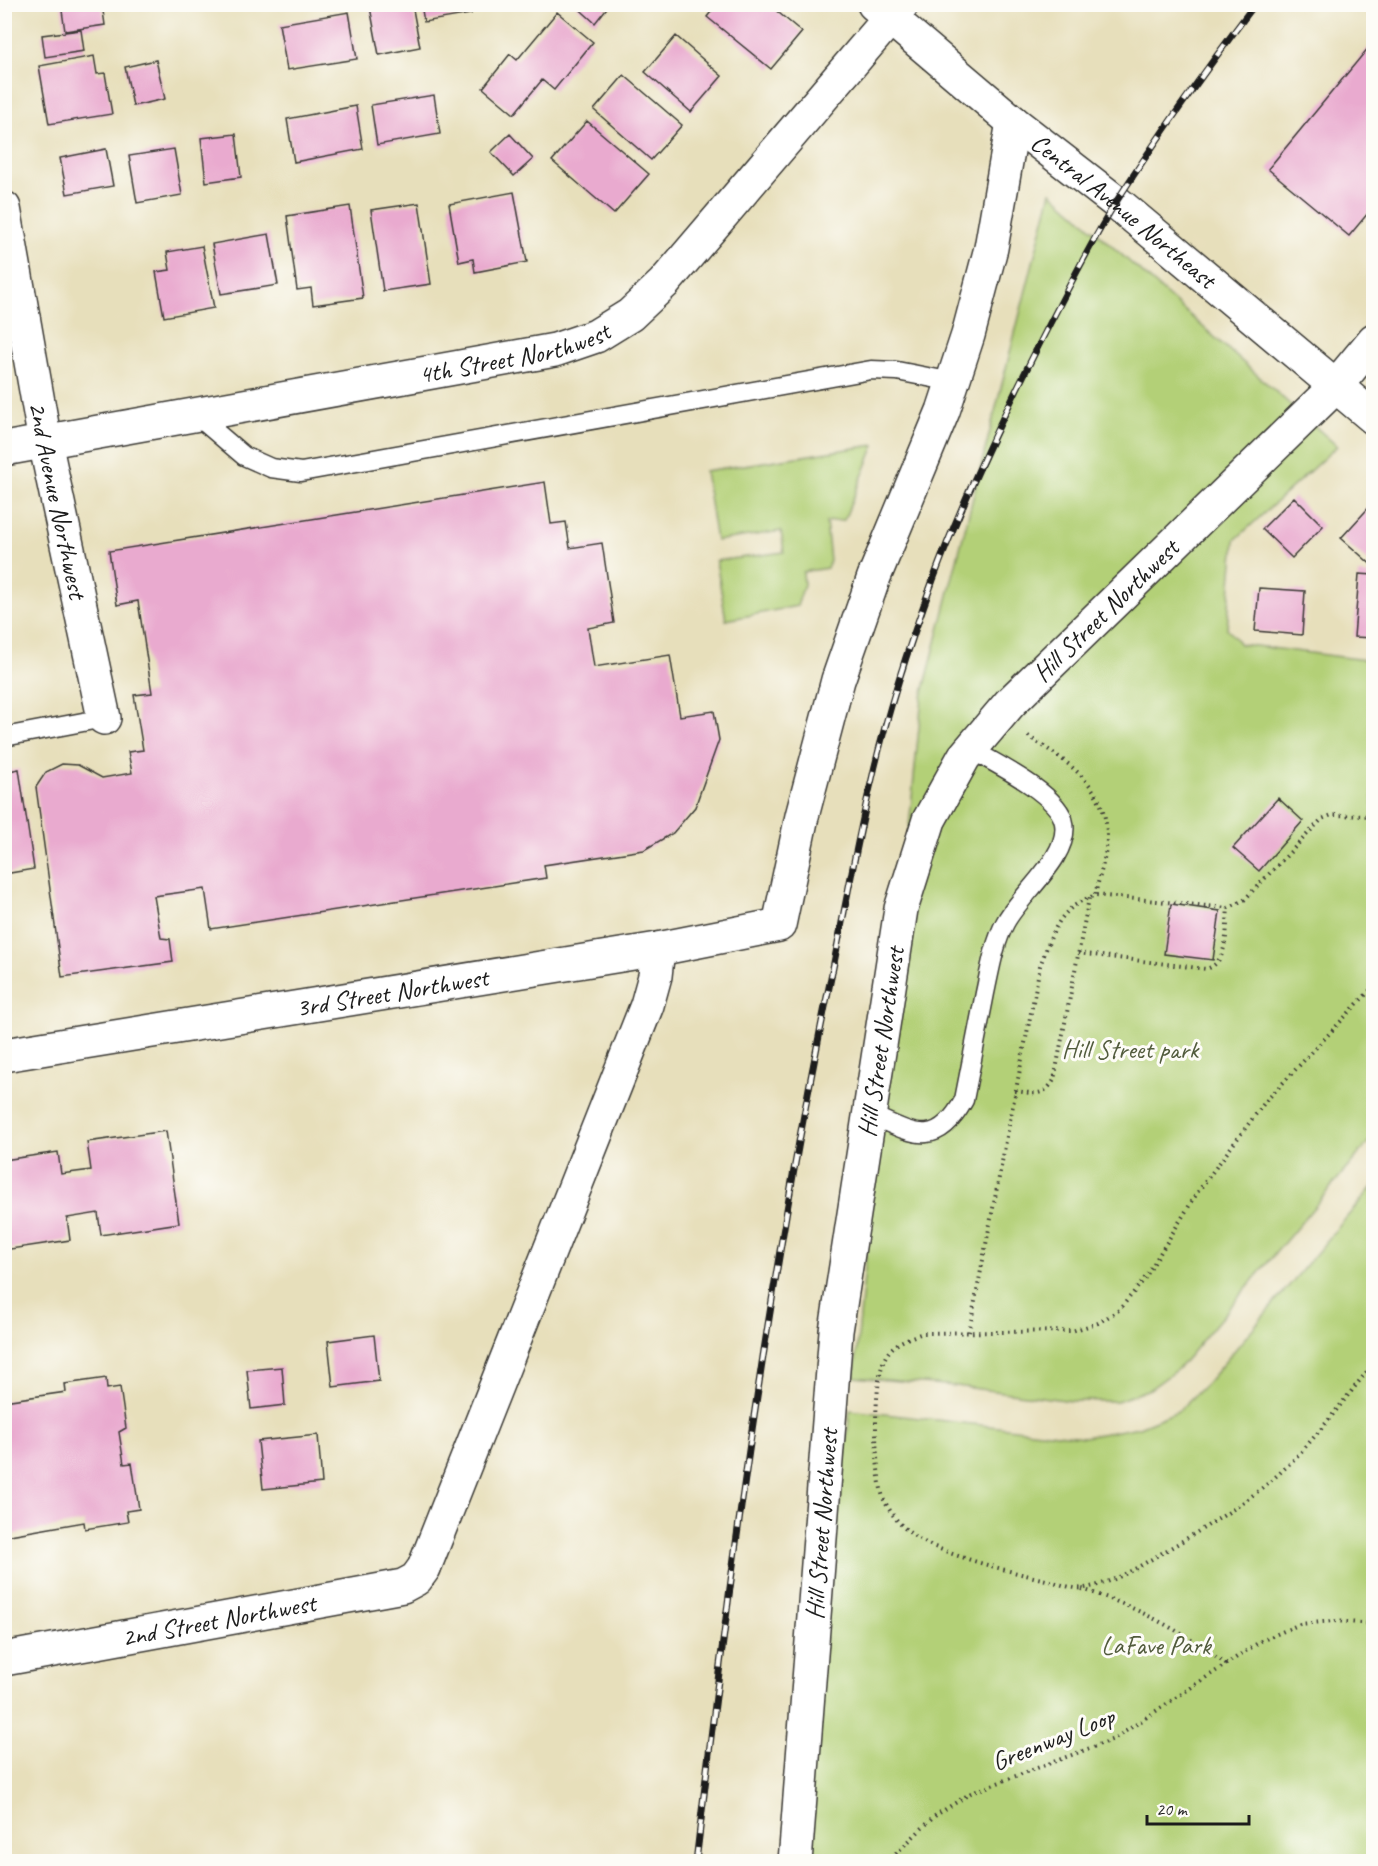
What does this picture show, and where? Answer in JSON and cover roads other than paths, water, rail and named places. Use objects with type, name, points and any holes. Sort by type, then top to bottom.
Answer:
[{"type":"street","name":"Central Avenue Northeast","points":[[888,9],[1013,122],[1116,202],[1374,418]]},
{"type":"street","name":"4th Street Northwest","points":[[4,449],[555,350],[596,336],[630,315],[664,283],[888,9]]},
{"type":"street","points":[[953,382],[991,248],[1013,122]]},
{"type":"street","name":"2nd Avenue Northwest","points":[[4,208],[45,442],[104,718]]},
{"type":"street","name":"Hill Street Northwest","points":[[795,1862],[830,1394],[841,1297],[901,909],[929,820],[970,748],[1010,703],[1335,387],[1374,340]]},
{"type":"street","name":"3rd Street Northwest","points":[[4,1055],[658,948],[779,926],[802,816],[838,680],[874,577],[953,382]]},
{"type":"street","name":"2nd Street Northwest","points":[[4,1659],[403,1586],[416,1579],[424,1568],[647,1005],[655,976],[658,948]]},
{"type":"lane","points":[[196,415],[244,456],[271,468],[301,472],[871,370],[897,371],[953,382]]},
{"type":"lane","points":[[4,737],[104,718]]},
{"type":"lane","points":[[869,1114],[902,1129],[922,1134],[937,1132],[954,1118],[964,1100],[993,958],[1004,924],[1020,899],[1052,862],[1064,841],[1064,823],[1058,808],[1042,793],[970,748]]},
{"type":"railway","points":[[696,1862],[737,1535],[787,1208],[860,832],[878,754],[907,654],[945,548],[972,484],[1031,360],[1090,247],[1134,174],[1255,4]]},
{"type":"park label","name":"Hill Street park","points":[[1130,1049]]},
{"type":"park label","name":"LaFave Park","points":[[1156,1645]]}]
